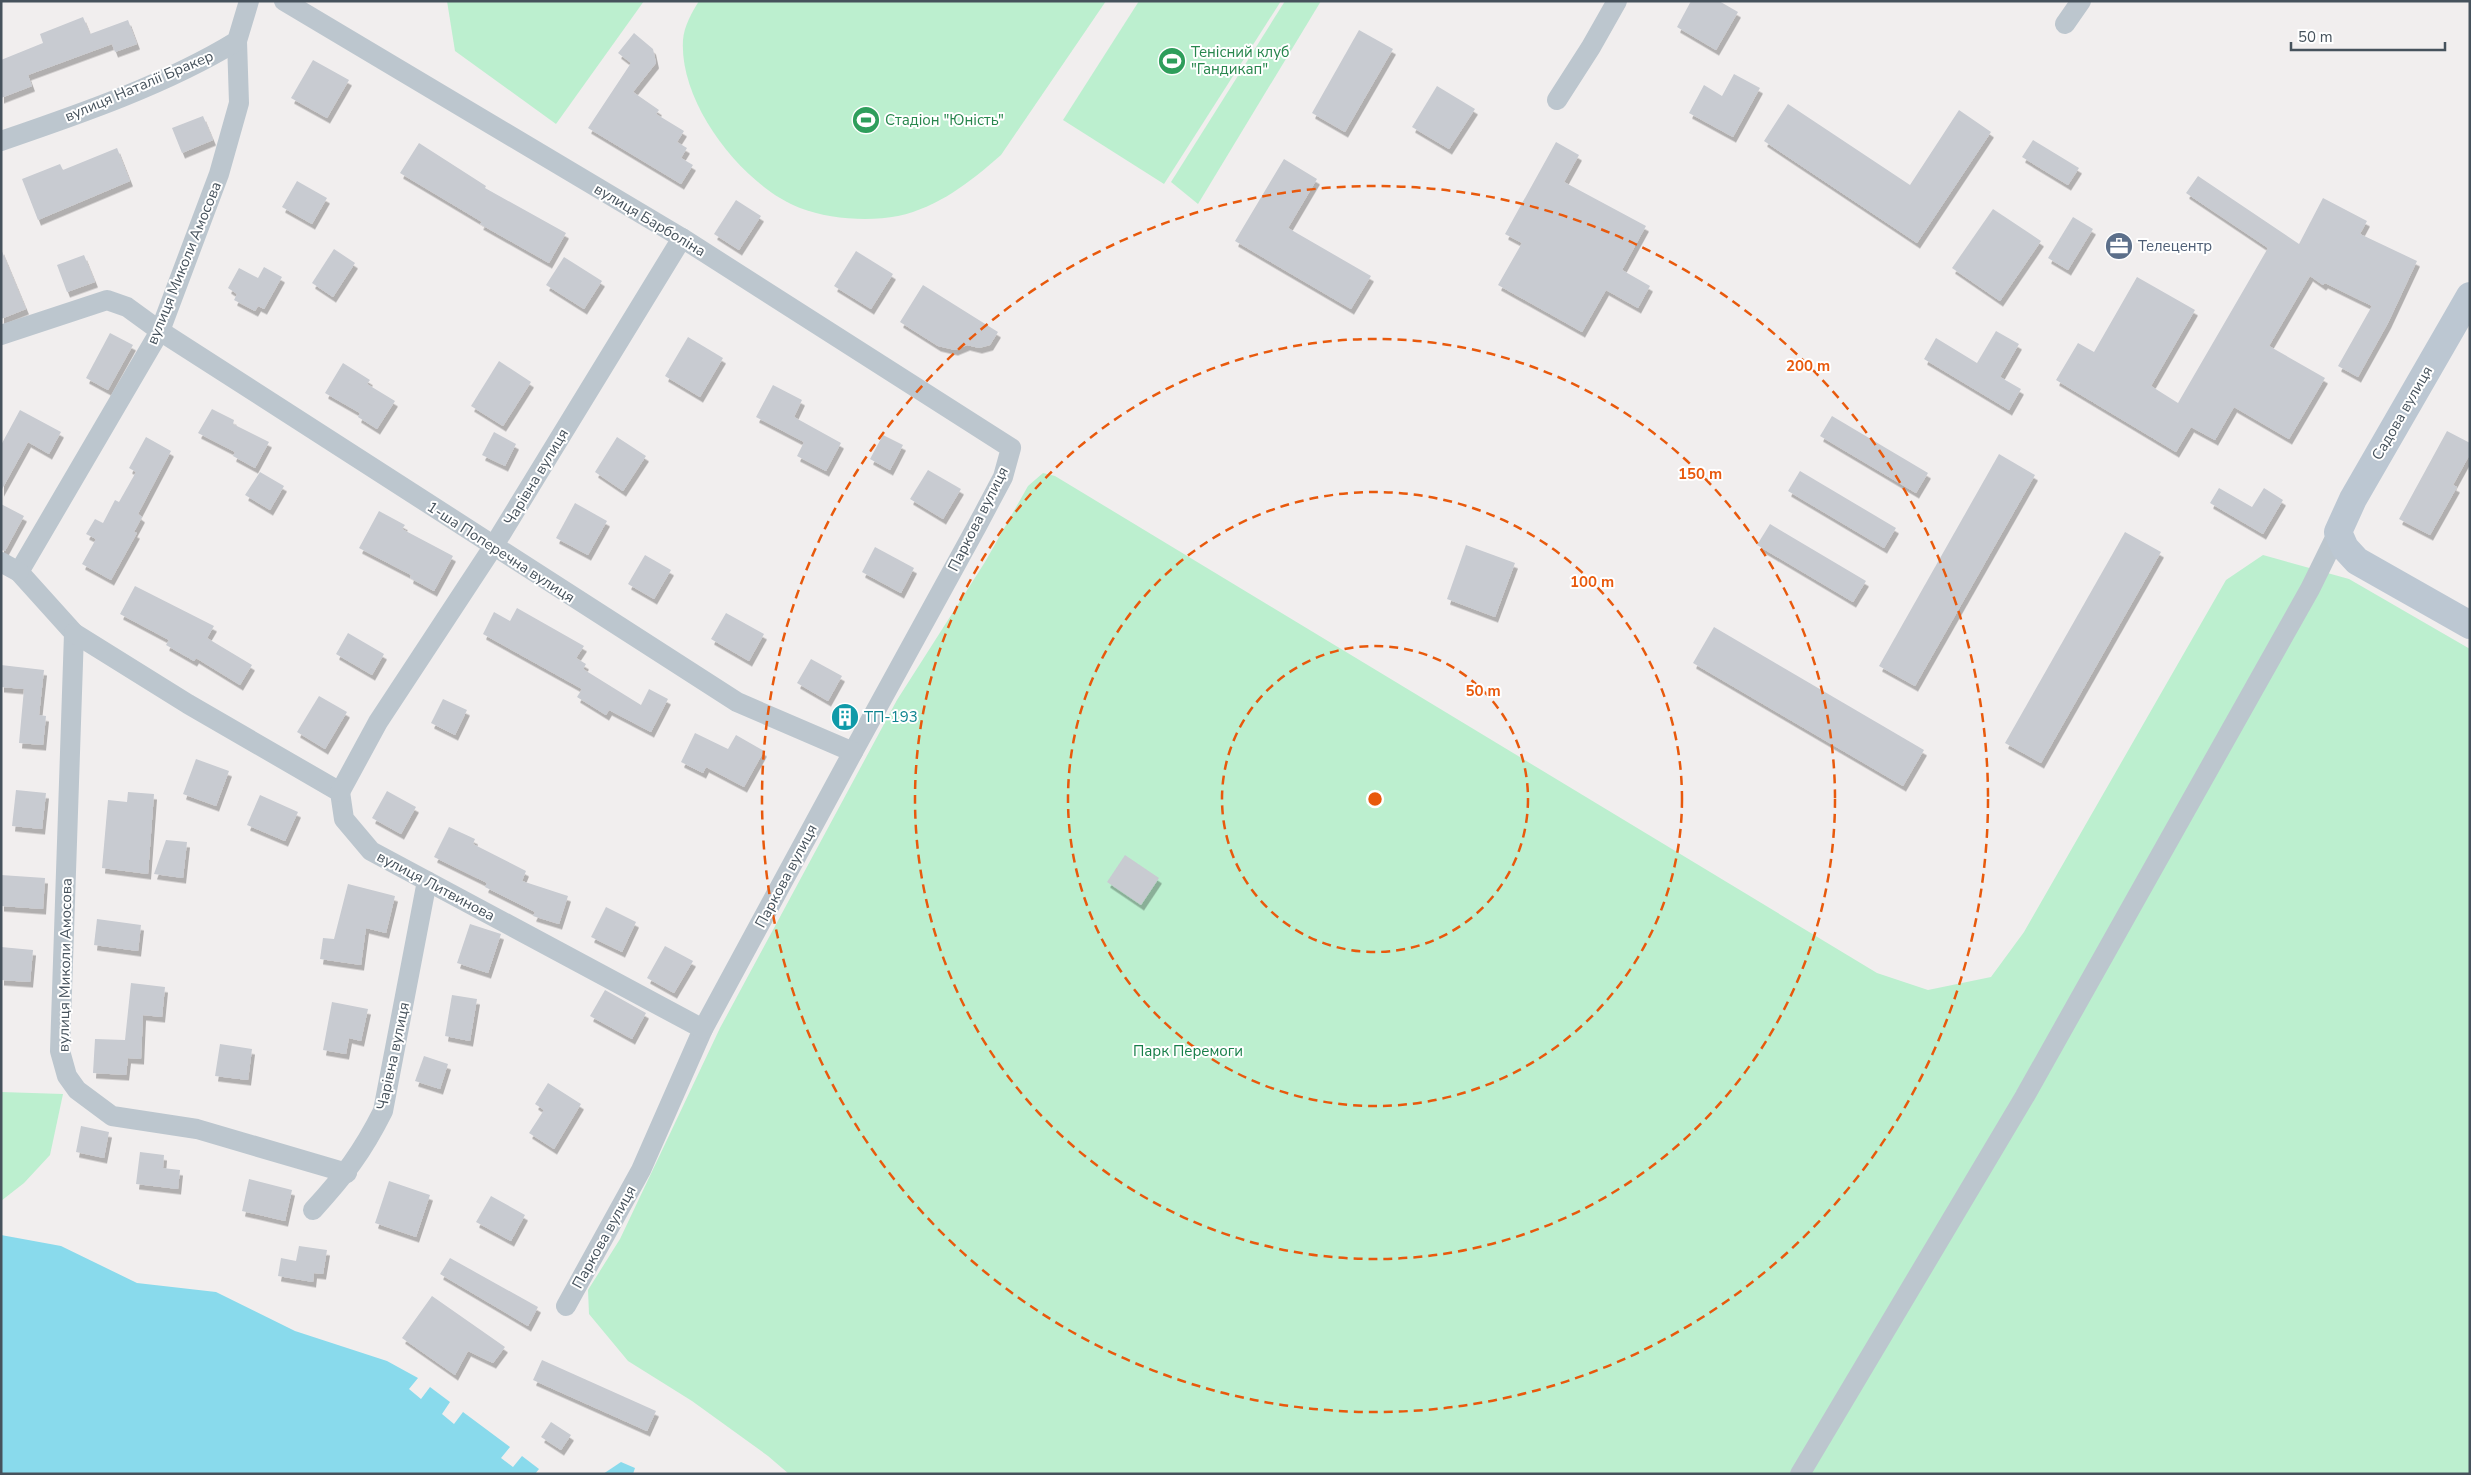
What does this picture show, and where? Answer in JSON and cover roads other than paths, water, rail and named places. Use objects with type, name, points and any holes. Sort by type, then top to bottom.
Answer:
[{"type":"street","points":[[237,41],[249,1]]},
{"type":"street","name":"вулиця Барболіна","points":[[284,1],[682,238],[1010,448]]},
{"type":"street","points":[[1557,100],[1591,47],[1616,1]]},
{"type":"street","points":[[2066,24],[2080,1]]},
{"type":"street","name":"вулиця Наталії Бракер","points":[[1,141],[50,124],[200,63],[237,41]]},
{"type":"street","name":"вулиця Миколи Амосова","points":[[19,572],[160,331],[219,174],[239,104],[237,41]]},
{"type":"street","name":"Чарівна вулиця","points":[[340,792],[378,722],[493,547],[682,238]]},
{"type":"street","name":"Садова вулиця","points":[[2338,532],[2353,499],[2470,296]]},
{"type":"street","name":"1-ша Поперечна вулиця","points":[[1,335],[107,300],[127,307],[160,331],[493,547],[737,702],[852,752]]},
{"type":"street","name":"Паркова вулиця","points":[[566,1306],[641,1170],[703,1029],[852,752],[978,526],[1002,477],[1010,448]]},
{"type":"street","points":[[2338,532],[2345,548],[2357,561],[2470,625]]},
{"type":"street","points":[[1800,1474],[2030,1087],[2310,589],[2338,532]]},
{"type":"street","points":[[1,562],[19,572],[74,633],[188,704],[340,792]]},
{"type":"street","name":"вулиця Миколи Амосова","points":[[74,633],[60,1051],[67,1076],[77,1090],[112,1116],[197,1129],[347,1173]]},
{"type":"street","name":"вулиця Литвинова","points":[[340,792],[344,819],[371,850],[703,1029]]},
{"type":"street","name":"Чарівна вулиця","points":[[313,1210],[347,1173],[366,1145],[383,1111],[427,880]]},
{"type":"water","points":[[1,1235],[61,1246],[137,1283],[216,1292],[295,1331],[387,1361],[418,1378],[409,1389],[421,1399],[430,1387],[450,1402],[442,1414],[454,1424],[463,1412],[510,1447],[501,1458],[513,1467],[522,1456],[539,1469],[535,1474],[1,1474]]},
{"type":"water","points":[[621,1462],[635,1468],[633,1474],[603,1474]]},
{"type":"place","name":"Тенісний клуб \"Гандикап\"","points":[[1172,61]]},
{"type":"place","name":"Стадіон \"Юність\"","points":[[866,120]]},
{"type":"place","name":"Телецентр","points":[[2119,246]]},
{"type":"place","name":"ТП-193","points":[[845,717]]},
{"type":"park label","name":"Парк Перемоги","points":[[1188,1051]]}]
